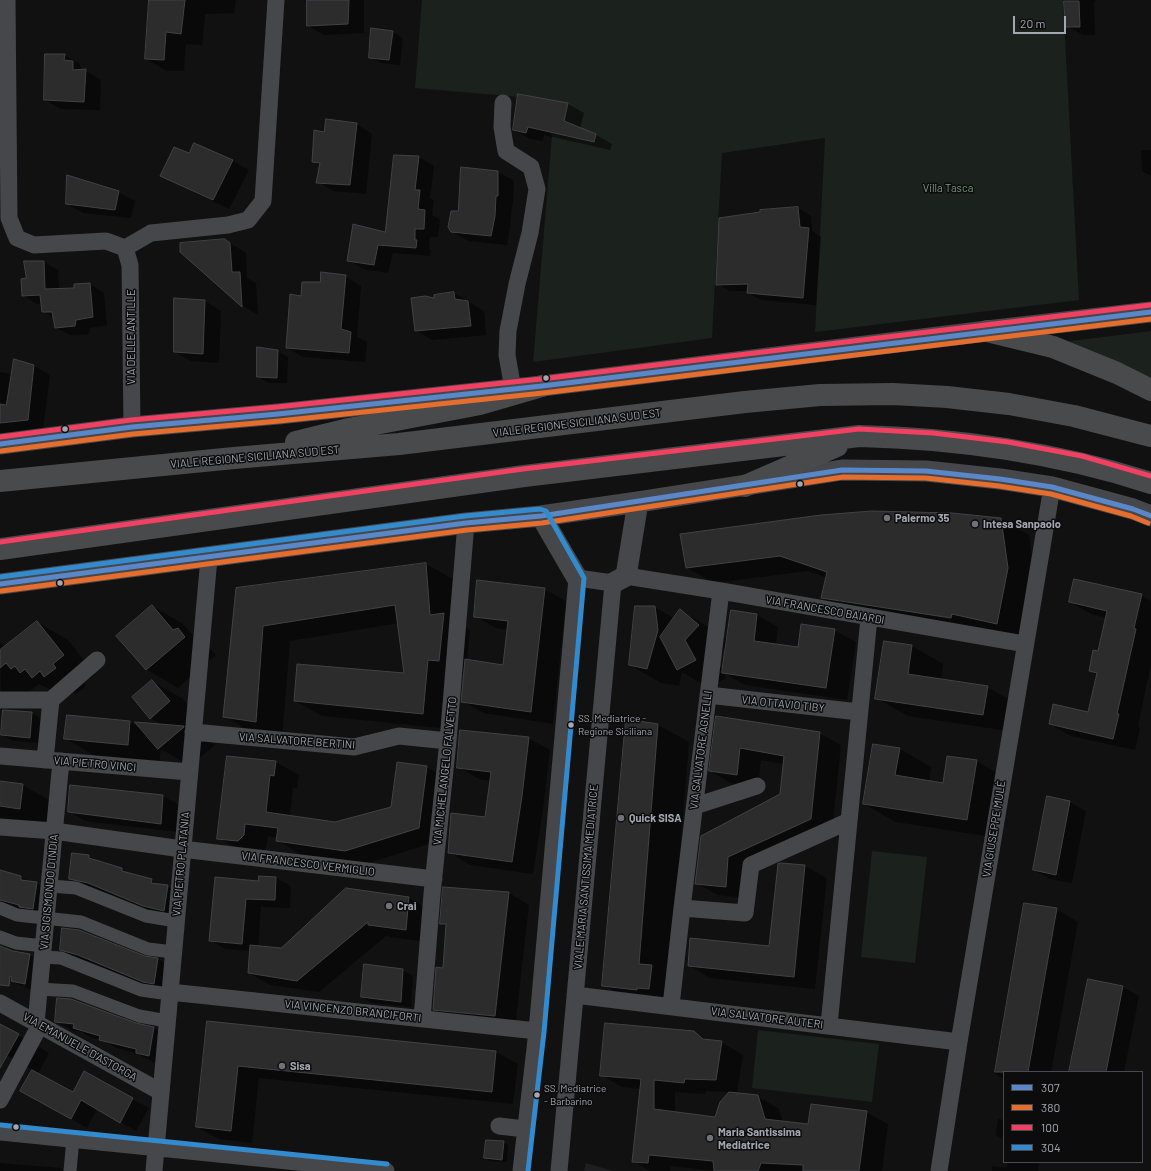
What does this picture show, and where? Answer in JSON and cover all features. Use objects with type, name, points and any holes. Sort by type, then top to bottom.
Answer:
[{"type":"main road","points":[[987,331],[1053,347],[1117,373],[1151,390]]},
{"type":"main road","points":[[234,458],[349,429],[480,404],[542,386]]},
{"type":"main road","name":"VIALE REGIONE SICILIANA SUD EST","points":[[0,481],[234,458],[399,444],[745,402],[820,395],[893,394],[947,397],[1009,404],[1074,416],[1151,436]]},
{"type":"main road","points":[[745,486],[859,436]]},
{"type":"main road","points":[[0,549],[524,476],[859,436],[901,437],[978,445],[1053,457],[1151,483]]},
{"type":"street","points":[[7,0],[9,218],[17,238],[34,246],[106,241],[124,248],[151,233],[228,225],[248,220],[263,202],[276,0]]},
{"type":"street","points":[[503,103],[502,127],[506,151],[531,167],[537,188],[530,233],[517,284],[508,331],[507,355],[513,389]]},
{"type":"street","name":"VIA DELLE ANTILLE","points":[[124,248],[130,265],[132,427]]},
{"type":"street","points":[[0,444],[132,427],[278,414],[542,386],[1151,312]]},
{"type":"street","points":[[0,584],[209,558],[466,523],[542,516],[842,470],[926,471],[1000,479],[1052,487],[1133,509],[1151,516]]},
{"type":"street","name":"VIA GIUSEPPE MULÈ","points":[[939,1171],[958,1042],[1052,487]]},
{"type":"street","name":"VIALE MARIA SANTISSIMA MEDIATRICE","points":[[559,1171],[575,995],[619,579],[638,502]]},
{"type":"street","points":[[521,1171],[536,1031],[577,578],[542,516]]},
{"type":"street","name":"VIA MICHELANGELO FALVETTO","points":[[422,1019],[448,740],[466,523]]},
{"type":"street","name":"VIA PIETRO PLATANIA","points":[[154,1171],[209,558]]},
{"type":"street","points":[[577,578],[619,579]]},
{"type":"street","name":"VIA FRANCESCO BAIARDI","points":[[619,579],[721,591],[1025,644]]},
{"type":"street","name":"VIA SALVATORE AGNELLI","points":[[671,1006],[721,591]]},
{"type":"street","points":[[829,1025],[869,618]]},
{"type":"street","points":[[0,700],[50,700],[97,660]]},
{"type":"street","name":"VIA OTTAVIO TIBY","points":[[708,696],[859,712]]},
{"type":"street","name":"VIA SIGISMONDO D'INDIA","points":[[0,1100],[5,1080],[38,1024],[54,831],[50,700]]},
{"type":"street","name":"VIA SALVATORE BERTINI","points":[[193,732],[354,747],[399,736],[448,740]]},
{"type":"street","name":"VIA PIETRO VINCI","points":[[0,756],[189,772]]},
{"type":"street","points":[[695,806],[756,786]]},
{"type":"street","points":[[682,908],[745,913],[751,865],[849,821]]},
{"type":"street","name":"VIA FRANCESCO VERMIGLIO","points":[[0,827],[54,831],[182,849],[434,879]]},
{"type":"street","points":[[50,886],[76,888],[146,916],[176,921]]},
{"type":"street","points":[[0,908],[17,914],[46,919],[81,922],[148,949],[173,952]]},
{"type":"street","points":[[0,937],[61,958],[141,990],[170,993]]},
{"type":"street","points":[[40,989],[73,991],[139,1016],[167,1021]]},
{"type":"street","name":"VIA VINCENZO BRANCIFORTI","points":[[170,993],[536,1031]]},
{"type":"street","name":"VIA SALVATORE AUTERI","points":[[575,995],[958,1042]]},
{"type":"street","name":"VIA EMANUELE D'ASTORGA","points":[[0,1003],[161,1092]]},
{"type":"street","points":[[499,1126],[525,1129]]},
{"type":"street","points":[[0,1132],[386,1171]]},
{"type":"street","points":[[70,1171],[73,1139]]},
{"type":"shaded area","points":[[586,1163],[613,1171],[584,1171]]},
{"type":"green space","name":"Villa Tasca","points":[[422,0],[1063,0],[1079,300],[815,332],[825,138],[722,153],[712,338],[533,362],[552,136],[531,98],[415,88]]},
{"type":"green space","points":[[1151,331],[1151,378],[1063,342]]},
{"type":"green space","points":[[872,851],[927,857],[915,963],[861,957]]},
{"type":"green space","points":[[758,1030],[879,1044],[872,1102],[752,1088]]},
{"type":"building","points":[[149,0],[185,0],[181,34],[166,32],[164,60],[145,59]]},
{"type":"building","points":[[307,0],[349,0],[348,24],[307,26]]},
{"type":"building","points":[[1064,1],[1079,1],[1080,27],[1066,27]]},
{"type":"building","points":[[371,28],[393,31],[389,60],[369,58]]},
{"type":"building","points":[[45,54],[65,54],[64,60],[73,61],[73,70],[86,69],[84,102],[44,100]]},
{"type":"building","points":[[518,94],[568,103],[564,121],[596,134],[594,142],[528,127],[526,133],[513,130]]},
{"type":"building","points":[[326,119],[357,123],[350,185],[316,183],[320,163],[312,162],[314,130],[324,132]]},
{"type":"building","points":[[194,143],[233,160],[213,200],[160,176],[174,147],[189,153]]},
{"type":"building","points":[[394,155],[419,156],[415,190],[420,190],[418,209],[425,210],[424,229],[415,229],[415,240],[417,240],[416,248],[378,245],[374,265],[347,261],[353,224],[385,232]]},
{"type":"building","points":[[461,167],[498,171],[498,196],[496,196],[495,216],[491,236],[451,232],[448,227],[451,211],[458,211]]},
{"type":"building","points":[[67,175],[119,191],[115,210],[66,204]]},
{"type":"building","points":[[798,207],[800,227],[809,228],[803,298],[747,293],[748,284],[716,285],[719,218],[760,212],[760,210]]},
{"type":"building","points":[[225,239],[230,243],[232,272],[240,272],[242,307],[180,252],[180,243]]},
{"type":"building","points":[[24,261],[44,261],[45,289],[74,288],[74,284],[90,283],[93,317],[76,320],[75,326],[55,328],[52,312],[42,312],[40,295],[22,296],[21,279],[26,278]]},
{"type":"building","points":[[321,272],[346,275],[341,329],[351,332],[349,353],[286,348],[290,294],[301,296],[302,282],[320,282]]},
{"type":"building","points":[[454,292],[455,299],[468,301],[471,326],[415,331],[411,298],[425,296],[434,298],[434,295]]},
{"type":"building","points":[[174,298],[205,300],[203,354],[174,352]]},
{"type":"building","points":[[257,347],[278,350],[277,378],[257,377]]},
{"type":"building","points":[[14,359],[34,365],[28,420],[0,423],[0,404],[6,405]]},
{"type":"building","points":[[872,511],[952,513],[1001,518],[1008,568],[997,624],[952,614],[951,618],[821,598],[827,572],[780,556],[686,568],[680,534],[821,515]]},
{"type":"building","points":[[426,563],[430,615],[444,613],[439,661],[428,660],[423,714],[294,701],[297,664],[404,673],[395,605],[263,626],[256,722],[223,717],[236,588]]},
{"type":"building","points":[[1074,579],[1142,594],[1113,739],[1049,724],[1053,704],[1088,712],[1097,673],[1089,671],[1093,650],[1098,651],[1107,611],[1069,602]]},
{"type":"building","points":[[477,580],[545,588],[531,712],[461,702],[465,659],[503,665],[508,621],[474,617]]},
{"type":"building","points":[[152,605],[173,630],[178,628],[185,637],[146,670],[116,636]]},
{"type":"building","points":[[635,606],[655,606],[658,630],[647,669],[629,665]]},
{"type":"building","points":[[680,609],[699,625],[685,640],[696,660],[677,670],[660,637]]},
{"type":"building","points":[[731,610],[757,614],[754,641],[798,647],[801,624],[835,629],[826,688],[722,673]]},
{"type":"building","points":[[37,621],[64,655],[53,664],[56,668],[44,677],[40,671],[32,678],[25,669],[20,673],[15,666],[11,669],[6,663],[0,668],[0,650]]},
{"type":"building","points":[[884,641],[912,645],[908,674],[988,686],[983,715],[875,699]]},
{"type":"building","points":[[152,680],[170,701],[150,719],[132,697]]},
{"type":"building","points":[[3,710],[32,712],[30,738],[1,735]]},
{"type":"building","points":[[67,715],[130,721],[128,745],[64,739]]},
{"type":"building","points":[[716,716],[820,732],[811,819],[728,857],[726,887],[695,884],[701,836],[780,794],[784,756],[740,748],[737,775],[709,771]]},
{"type":"building","points":[[626,719],[658,724],[639,964],[652,965],[649,989],[637,988],[637,990],[602,986]]},
{"type":"building","points":[[135,722],[184,726],[184,727],[158,749]]},
{"type":"building","points":[[460,730],[529,737],[512,862],[448,853],[451,813],[485,817],[491,772],[457,768]]},
{"type":"building","points":[[873,744],[900,748],[895,775],[943,783],[947,756],[977,760],[967,820],[863,804]]},
{"type":"building","points":[[227,756],[276,761],[274,776],[270,775],[266,812],[335,822],[391,807],[397,762],[427,766],[419,828],[345,851],[276,841],[278,828],[245,824],[244,835],[238,841],[217,839]]},
{"type":"building","points":[[0,781],[23,784],[20,809],[0,806]]},
{"type":"building","points":[[70,785],[163,795],[161,824],[68,812]]},
{"type":"building","points":[[1047,796],[1070,801],[1056,875],[1033,870]]},
{"type":"building","points":[[72,853],[89,855],[89,858],[122,868],[122,871],[152,879],[151,883],[168,885],[164,911],[143,906],[88,883],[69,879]]},
{"type":"building","points":[[778,864],[805,865],[794,977],[688,966],[690,938],[769,946]]},
{"type":"building","points":[[0,870],[21,876],[21,880],[37,882],[33,909],[19,907],[19,905],[0,900]]},
{"type":"building","points":[[259,876],[276,877],[275,900],[246,899],[242,944],[209,941],[215,877],[258,881]]},
{"type":"building","points":[[443,887],[509,892],[495,1016],[433,1010],[436,967],[443,968],[446,924],[440,924]]},
{"type":"building","points":[[346,888],[409,897],[406,930],[368,925],[368,922],[297,981],[248,973],[250,945],[281,948]]},
{"type":"building","points":[[1024,903],[1057,908],[1028,1071],[995,1072]]},
{"type":"building","points":[[62,928],[79,930],[145,956],[158,958],[154,984],[143,982],[78,955],[60,950]]},
{"type":"building","points":[[0,946],[13,951],[30,954],[25,984],[11,981],[12,977],[10,976],[9,986],[0,985]]},
{"type":"building","points":[[364,964],[403,969],[401,1002],[361,997]]},
{"type":"building","points":[[1088,979],[1123,986],[1106,1071],[1069,1071]]},
{"type":"building","points":[[57,998],[71,999],[136,1023],[154,1027],[149,1056],[136,1053],[136,1049],[99,1040],[100,1036],[73,1028],[74,1024],[55,1022]]},
{"type":"building","points":[[207,1021],[496,1051],[492,1092],[238,1066],[231,1131],[196,1127]]},
{"type":"building","points":[[605,1023],[694,1031],[703,1039],[722,1041],[716,1080],[685,1079],[684,1083],[654,1080],[654,1109],[715,1117],[720,1102],[729,1092],[758,1095],[765,1119],[808,1124],[811,1104],[867,1111],[859,1171],[803,1171],[803,1165],[761,1163],[758,1171],[714,1171],[713,1161],[649,1155],[648,1163],[632,1162],[641,1079],[600,1076]]},
{"type":"building","points":[[0,1024],[19,1034],[0,1068]]},
{"type":"building","points":[[32,1070],[73,1092],[84,1071],[133,1098],[120,1123],[81,1100],[71,1119],[20,1091]]},
{"type":"building","points":[[486,1140],[504,1141],[502,1160],[484,1158]]},
{"type":"transit line","name":"100","points":[[0,437],[131,420],[277,407],[541,379],[1150,305]]},
{"type":"transit line","name":"307","points":[[0,444],[132,427],[278,414],[542,386],[1151,312]]},
{"type":"transit line","name":"380","points":[[1,451],[133,434],[279,421],[543,393],[1151,319]]},
{"type":"transit line","name":"100","points":[[0,542],[523,469],[859,429],[933,433],[1008,442],[1082,456],[1151,476]]},
{"type":"transit line","name":"307","points":[[0,584],[466,523],[541,516],[842,470],[926,471],[1000,479],[1052,487],[1133,509],[1151,516]]},
{"type":"transit line","name":"380","points":[[1,591],[467,530],[542,523],[843,477],[926,478],[999,486],[1051,494],[1131,516],[1148,523]]},
{"type":"transit line","name":"304","points":[[0,577],[465,516],[540,509],[546,511],[584,578],[544,1032],[528,1171]]},
{"type":"transit line","name":"304","points":[[1,1125],[387,1164]]},
{"type":"place","name":"Palermo 35","points":[[887,518]]},
{"type":"place","name":"Intesa Sanpaolo","points":[[975,524]]},
{"type":"place","name":"SS. Mediatrice - Regione Siciliana","points":[[571,725]]},
{"type":"place","name":"Quick SISA","points":[[621,818]]},
{"type":"place","name":"Crai","points":[[389,906]]},
{"type":"place","name":"Sisa","points":[[282,1066]]},
{"type":"place","name":"SS. Mediatrice - Barbarino","points":[[537,1095]]},
{"type":"place","name":"Maria Santissima Mediatrice","points":[[710,1138]]}]
